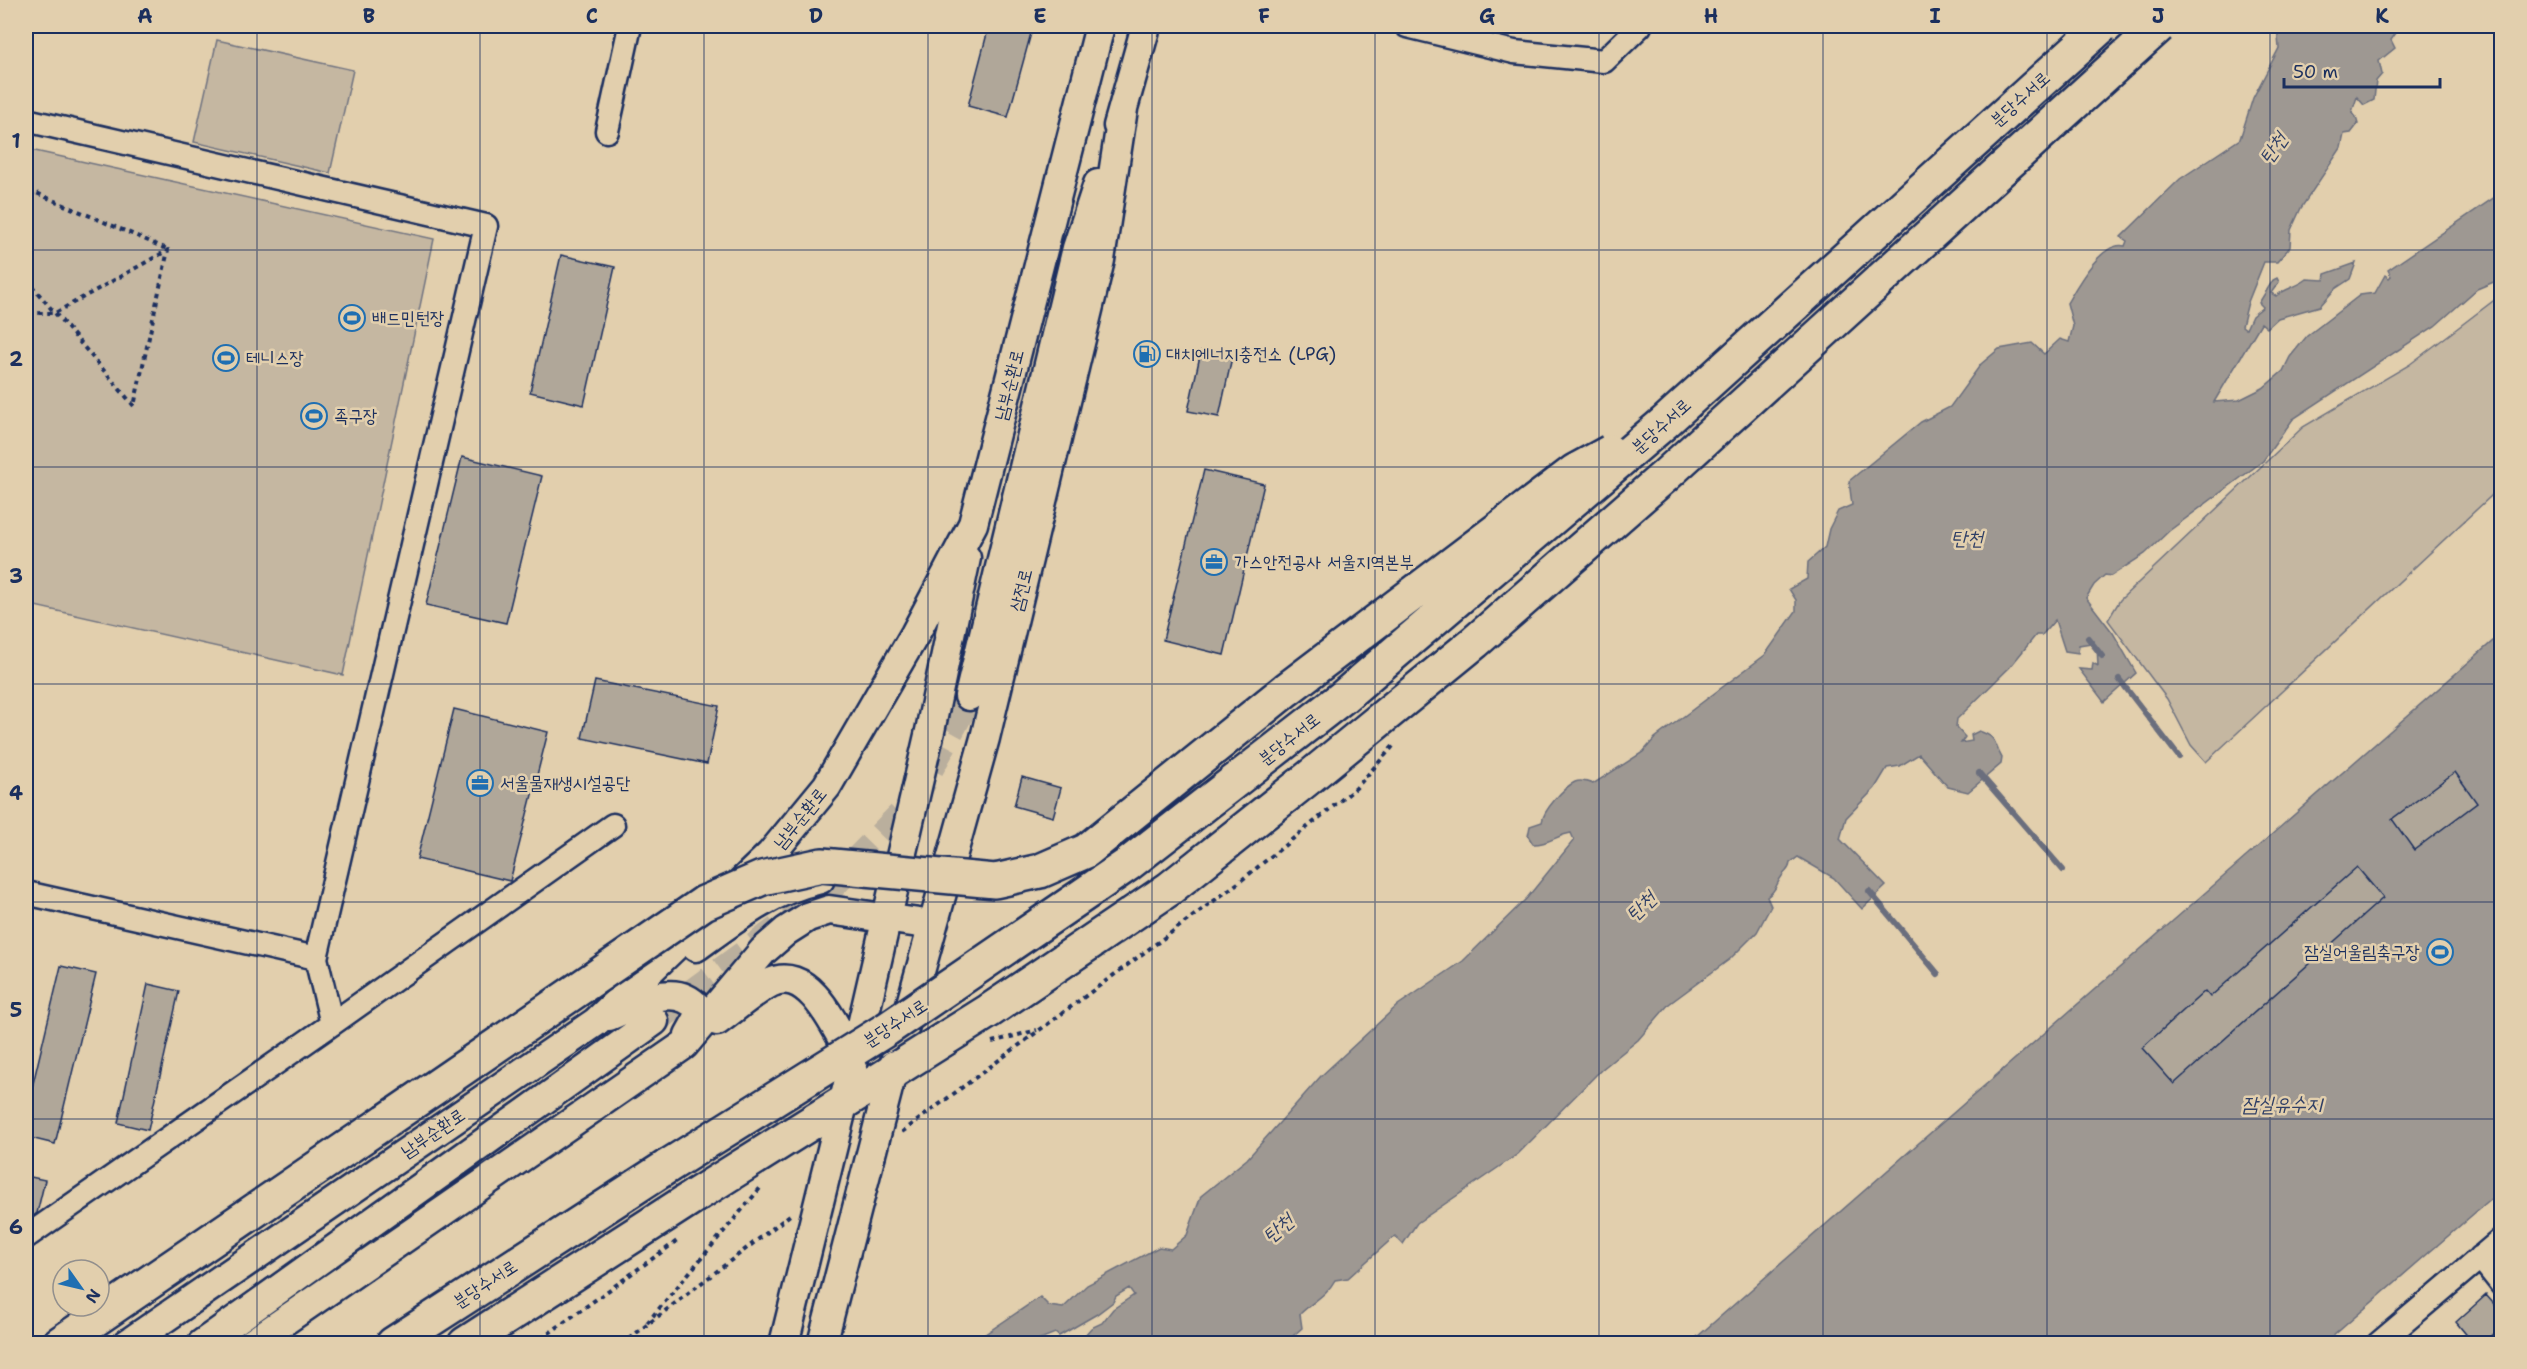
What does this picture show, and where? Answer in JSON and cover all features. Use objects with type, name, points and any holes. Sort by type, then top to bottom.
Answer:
[{"type":"highway","name":"분당수서로","points":[[393,1344],[658,1172],[887,1029],[1127,865],[1343,697],[1664,423],[2102,26]]},
{"type":"highway","points":[[465,1344],[1036,979],[1169,888],[1475,642],[1666,475],[2159,26]]},
{"type":"highway","points":[[60,1344],[704,903],[762,878],[822,865],[995,881],[1040,871],[1086,851],[1286,690],[1575,471],[1664,423]]},
{"type":"highway","points":[[506,1344],[696,1195]]},
{"type":"main road","name":"남부순환로","points":[[127,1344],[596,1022],[771,854],[826,786],[915,634],[973,524],[1100,26]]},
{"type":"main road","name":"남부순환로","points":[[969,696],[1077,248],[1123,109],[1146,26]]},
{"type":"main road","name":"삼전로","points":[[822,1344],[894,1065],[985,738],[1100,260],[1123,109]]},
{"type":"main road","points":[[784,1344],[853,1064],[930,731],[973,524]]},
{"type":"main road","points":[[596,1022],[759,902],[782,891],[823,878],[895,882],[943,890]]},
{"type":"main road","points":[[684,1045],[763,951],[786,931],[808,917],[829,910],[933,925]]},
{"type":"main road","points":[[251,1344],[684,1045],[771,982],[787,978],[798,982],[818,1000],[853,1064]]},
{"type":"main road","points":[[596,1022],[657,997],[670,994],[683,995],[698,1008],[699,1017],[684,1045]]},
{"type":"main road","name":"남부순환로","points":[[202,1344],[654,1021]]},
{"type":"street","points":[[607,131],[630,26]]},
{"type":"street","points":[[1407,26],[1514,52],[1604,61],[1640,26]]},
{"type":"street","points":[[26,120],[486,225],[316,958],[332,1024]]},
{"type":"street","points":[[26,1238],[613,825]]},
{"type":"street","points":[[26,893],[316,958]]},
{"type":"street","points":[[2378,1344],[2502,1239]]},
{"type":"street","points":[[2480,1257],[2502,1285]]},
{"type":"path","points":[[26,190],[168,249]]},
{"type":"path","points":[[26,204],[34,192]]},
{"type":"path","points":[[26,279],[134,406],[168,249]]},
{"type":"path","points":[[26,313],[56,313],[168,249]]},
{"type":"path","points":[[640,1330],[767,1180]]},
{"type":"shaded area","points":[[217,40],[353,70],[330,173],[194,142]]},
{"type":"shaded area","points":[[26,149],[434,239],[343,675],[26,604]]},
{"type":"shaded area","points":[[2501,295],[2501,484],[2491,496],[2206,762],[2191,745],[2167,699],[2108,620],[2120,600],[2303,427],[2409,365]]},
{"type":"water","name":"탄천","points":[[2277,26],[2401,26],[2391,40],[2395,48],[2379,61],[2382,74],[2376,81],[2374,100],[2364,105],[2357,97],[2352,112],[2358,124],[2351,133],[2344,134],[2341,148],[2301,208],[2291,230],[2290,247],[2277,262],[2264,262],[2248,302],[2242,326],[2246,329],[2252,316],[2263,307],[2259,303],[2273,280],[2277,278],[2279,282],[2271,293],[2276,296],[2307,279],[2324,280],[2325,274],[2356,263],[2350,279],[2335,289],[2320,306],[2278,318],[2267,328],[2261,323],[2214,402],[2239,400],[2263,388],[2283,371],[2290,357],[2307,336],[2360,295],[2375,293],[2385,275],[2389,278],[2391,276],[2388,270],[2501,193],[2501,279],[2477,289],[2435,326],[2293,419],[2263,461],[2169,531],[2145,554],[2111,576],[2105,575],[2094,585],[2086,598],[2113,633],[2136,673],[2104,702],[2079,669],[2092,670],[2093,663],[2098,666],[2097,647],[2091,643],[2079,645],[2078,653],[2065,651],[2055,620],[2042,635],[2036,635],[2010,667],[1957,719],[1956,727],[1965,737],[1961,743],[1972,741],[1971,735],[1979,731],[1990,736],[2002,758],[2001,764],[1968,792],[1948,787],[1919,754],[1900,766],[1887,768],[1875,788],[1846,818],[1840,839],[1886,886],[1862,909],[1834,878],[1798,857],[1790,863],[1775,889],[1767,897],[1771,906],[1757,932],[1730,959],[1669,1004],[1638,1040],[1601,1070],[1518,1154],[1417,1223],[1403,1244],[1395,1236],[1348,1278],[1335,1280],[1324,1294],[1300,1314],[1302,1328],[1286,1342],[1078,1343],[1091,1328],[1102,1323],[1113,1309],[1134,1295],[1129,1288],[1116,1296],[1113,1302],[1097,1314],[1059,1336],[1055,1333],[1030,1343],[972,1343],[1040,1297],[1049,1306],[1063,1308],[1087,1285],[1159,1247],[1171,1249],[1187,1235],[1201,1196],[1247,1159],[1321,1076],[1398,1005],[1463,961],[1527,898],[1574,840],[1571,833],[1543,843],[1533,844],[1528,836],[1530,826],[1542,822],[1550,806],[1570,785],[1579,781],[1593,784],[1643,752],[1655,738],[1765,655],[1796,611],[1796,600],[1789,589],[1807,579],[1808,562],[1825,547],[1829,529],[1838,511],[1852,505],[1849,481],[1921,422],[1950,407],[1981,364],[1999,349],[2032,343],[2044,354],[2060,339],[2069,342],[2073,326],[2067,303],[2091,266],[2108,250],[2116,246],[2125,246],[2127,241],[2121,237],[2180,179],[2240,139],[2253,98],[2279,48]]},
{"type":"water","name":"잠실유수지","points":[[2501,634],[2501,1190],[2325,1343],[1689,1344]]},
{"type":"building","points":[[989,26],[1033,26],[1008,117],[968,106]]},
{"type":"building","points":[[561,255],[615,267],[584,405],[530,392]]},
{"type":"building","points":[[1201,351],[1232,357],[1219,417],[1188,411]]},
{"type":"building","points":[[462,457],[542,476],[506,623],[426,605]]},
{"type":"building","name":"가스안전공사 서울지역본부","points":[[1204,470],[1264,484],[1224,655],[1163,640]]},
{"type":"building","points":[[595,681],[719,706],[707,764],[582,738]]},
{"type":"building","points":[[454,709],[548,732],[510,881],[417,859]]},
{"type":"building","points":[[2455,772],[2477,803],[2414,850],[2392,819]]},
{"type":"building","points":[[1022,777],[1061,788],[1053,817],[1014,806]]},
{"type":"building","points":[[2357,867],[2383,898],[2174,1084],[2142,1048],[2205,991],[2210,997]]},
{"type":"building","points":[[61,966],[96,974],[55,1144],[26,1137],[26,1113]]},
{"type":"building","points":[[148,984],[179,991],[148,1130],[118,1123]]},
{"type":"building","points":[[26,1176],[45,1180],[37,1213],[26,1221]]},
{"type":"building","points":[[2486,1295],[2502,1313],[2502,1327],[2482,1344],[2474,1344],[2456,1322]]},
{"type":"waterway","points":[[2088,638],[2102,656]]},
{"type":"waterway","points":[[2119,679],[2179,757]]},
{"type":"waterway","points":[[1979,773],[2063,870]]},
{"type":"waterway","points":[[1869,891],[1938,974]]},
{"type":"tunnel","points":[[654,1021],[818,900],[909,807],[969,696]]},
{"type":"place","name":"배드민턴장","points":[[352,318]]},
{"type":"place","name":"대치에너지충전소 (LPG)","points":[[1147,354]]},
{"type":"place","name":"테니스장","points":[[226,358]]},
{"type":"place","name":"족구장","points":[[314,416]]},
{"type":"place","name":"가스안전공사 서울지역본부","points":[[1214,562]]},
{"type":"place","name":"서울물재생시설공단","points":[[480,783]]},
{"type":"place","name":"잠실어울림축구장","points":[[2440,952]]}]
